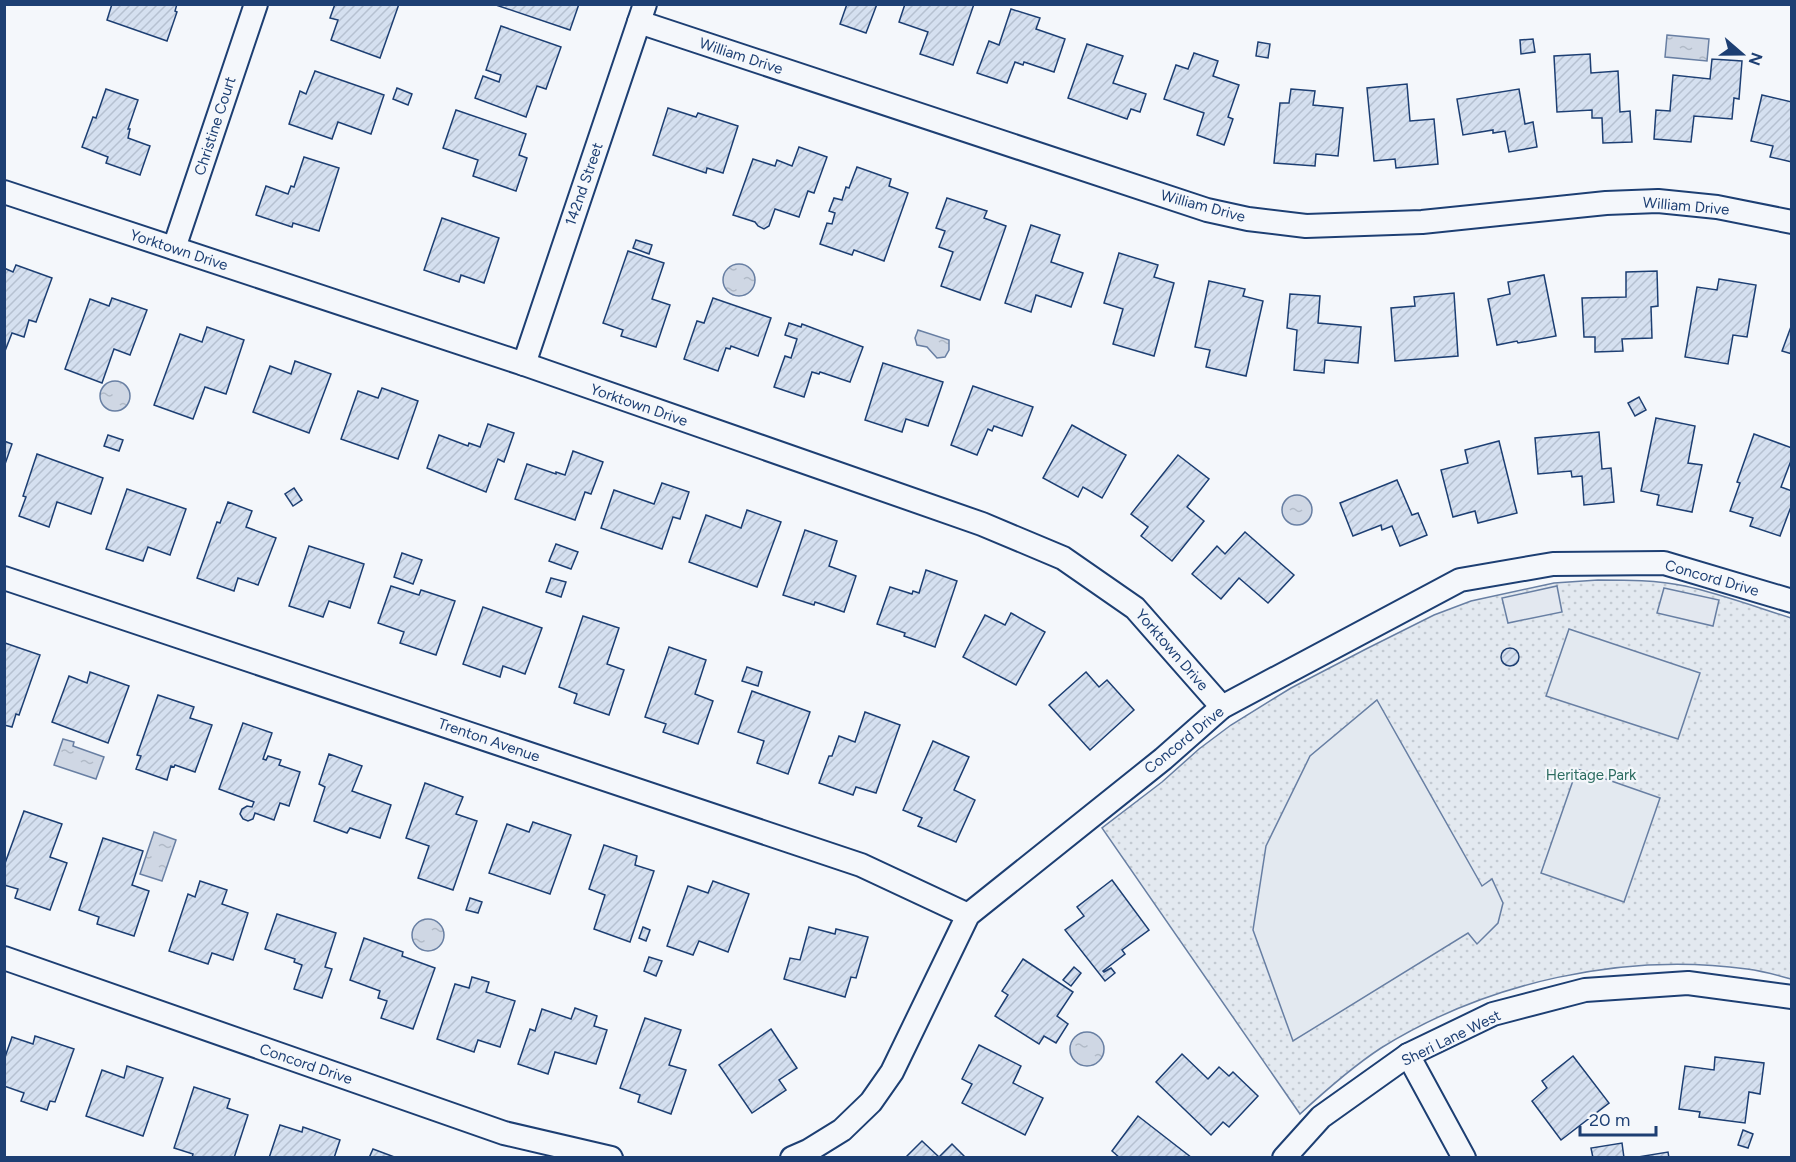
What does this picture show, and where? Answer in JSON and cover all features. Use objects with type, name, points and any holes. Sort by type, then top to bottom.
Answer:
[{"type":"street","name":"Christine Court","points":[[174,248],[256,4]]},
{"type":"street","name":"William Drive","points":[[642,14],[1207,210],[1248,219],[1306,226],[1422,222],[1606,203],[1658,201],[1717,207],[1791,222]]},
{"type":"street","name":"142nd Street","points":[[524,364],[642,14]]},
{"type":"street","name":"Yorktown Drive","points":[[4,192],[524,364],[982,524],[1063,558],[1135,608],[1222,707]]},
{"type":"street","name":"Concord Drive","points":[[792,1158],[842,1130],[871,1102],[892,1072],[968,915],[1163,759],[1222,707],[1460,580],[1552,564],[1664,563],[1791,601]]},
{"type":"street","name":"Trenton Avenue","points":[[4,578],[861,866],[968,915]]},
{"type":"street","name":"Concord Drive","points":[[4,958],[504,1133],[611,1158]]},
{"type":"street","name":"Sheri Lane West","points":[[1284,1158],[1321,1117],[1408,1056],[1493,1014],[1585,990],[1688,983],[1791,997]]},
{"type":"street","points":[[1408,1056],[1464,1158]]},
{"type":"green space","name":"Heritage Park","points":[[1598,580],[1653,581],[1685,586],[1791,618],[1791,979],[1747,969],[1700,965],[1653,965],[1605,969],[1558,977],[1466,1005],[1422,1025],[1381,1048],[1360,1063],[1300,1114],[1102,828],[1231,725],[1291,688],[1434,615],[1471,601],[1554,583]]},
{"type":"green space","points":[[1569,629],[1700,673],[1678,739],[1546,696]]},
{"type":"green space","points":[[1377,700],[1482,886],[1492,879],[1503,903],[1498,923],[1477,944],[1468,933],[1293,1041],[1253,930],[1266,846],[1310,756]]},
{"type":"green space","points":[[1577,769],[1660,798],[1624,902],[1541,873]]},
{"type":"shaded area","points":[[1557,586],[1562,612],[1508,623],[1502,598]]},
{"type":"shaded area","points":[[1664,588],[1719,600],[1713,626],[1657,613]]},
{"type":"water","points":[[1667,35],[1709,39],[1707,61],[1665,57]]},
{"type":"water","points":[[739,264],[750,269],[755,280],[750,291],[739,296],[728,291],[723,280],[728,269]]},
{"type":"water","points":[[918,330],[949,340],[949,350],[945,357],[937,358],[927,347],[917,345],[915,338]]},
{"type":"water","points":[[115,381],[126,385],[130,396],[126,407],[115,411],[104,407],[100,396],[104,385]]},
{"type":"water","points":[[1297,495],[1308,499],[1312,510],[1308,521],[1297,525],[1286,521],[1282,510],[1286,499]]},
{"type":"water","points":[[63,739],[74,742],[73,746],[104,757],[96,779],[54,765]]},
{"type":"water","points":[[154,832],[176,840],[162,881],[140,874]]},
{"type":"water","points":[[428,919],[439,924],[444,935],[439,946],[428,951],[417,946],[412,935],[417,924]]},
{"type":"water","points":[[1087,1032],[1099,1037],[1104,1049],[1099,1061],[1087,1066],[1075,1061],[1070,1049],[1075,1037]]},
{"type":"building","points":[[112,4],[177,4],[175,11],[177,12],[167,41],[107,20]]},
{"type":"building","points":[[335,4],[399,4],[380,58],[331,40],[338,20],[330,18]]},
{"type":"building","points":[[493,4],[579,4],[570,30]]},
{"type":"building","points":[[847,4],[877,4],[866,33],[840,24]]},
{"type":"building","points":[[905,4],[974,4],[953,65],[920,54],[928,32],[899,22]]},
{"type":"building","points":[[1011,9],[1040,18],[1036,29],[1065,39],[1054,72],[1024,62],[1023,65],[1015,62],[1007,83],[977,73],[989,41],[999,45]]},
{"type":"building","points":[[501,26],[561,47],[546,89],[537,86],[526,117],[475,98],[483,76],[499,82],[501,75],[486,70]]},
{"type":"building","points":[[1533,39],[1535,52],[1521,54],[1520,40]]},
{"type":"building","points":[[1258,42],[1270,44],[1268,58],[1256,56]]},
{"type":"building","points":[[1087,44],[1123,56],[1113,83],[1146,94],[1140,112],[1131,109],[1127,119],[1068,98]]},
{"type":"building","points":[[1194,53],[1218,61],[1213,76],[1239,85],[1228,117],[1233,119],[1224,145],[1197,135],[1204,113],[1164,99],[1176,65],[1188,69]]},
{"type":"building","points":[[1590,54],[1591,73],[1618,71],[1620,112],[1630,111],[1632,142],[1603,143],[1602,118],[1592,118],[1592,110],[1557,112],[1554,56]]},
{"type":"building","points":[[1712,59],[1742,61],[1739,99],[1734,98],[1732,119],[1694,116],[1691,142],[1654,139],[1656,110],[1670,111],[1673,75],[1710,79]]},
{"type":"building","points":[[315,71],[384,95],[371,134],[338,122],[332,139],[289,124],[300,91],[306,94]]},
{"type":"building","points":[[1407,84],[1410,121],[1434,119],[1438,164],[1396,168],[1395,159],[1374,161],[1367,88]]},
{"type":"building","points":[[397,88],[412,94],[408,105],[393,99]]},
{"type":"building","points":[[106,89],[138,100],[128,129],[130,129],[128,138],[150,146],[140,175],[106,163],[108,157],[82,147],[93,117],[96,118]]},
{"type":"building","points":[[1291,89],[1315,91],[1313,105],[1343,108],[1338,156],[1316,154],[1315,166],[1274,163],[1280,103],[1289,103]]},
{"type":"building","points":[[1519,89],[1525,124],[1533,122],[1537,147],[1509,152],[1505,131],[1493,133],[1493,130],[1463,135],[1457,99]]},
{"type":"building","points":[[1762,95],[1792,102],[1792,162],[1770,157],[1773,146],[1751,141]]},
{"type":"building","points":[[668,108],[696,117],[698,113],[738,126],[723,173],[707,168],[706,173],[653,155]]},
{"type":"building","points":[[456,110],[526,134],[519,155],[527,158],[516,191],[473,176],[478,160],[443,148]]},
{"type":"building","points":[[799,147],[827,157],[814,193],[808,191],[799,217],[775,209],[769,226],[764,229],[755,222],[733,215],[753,159],[775,166],[777,160],[792,166]]},
{"type":"building","points":[[304,157],[339,168],[319,231],[293,223],[292,227],[256,215],[266,186],[288,194],[291,186],[294,187]]},
{"type":"building","points":[[857,167],[891,179],[889,186],[908,193],[884,261],[854,250],[852,255],[820,244],[827,223],[832,224],[835,213],[829,211],[834,198],[842,200]]},
{"type":"building","points":[[947,198],[987,211],[984,218],[1006,226],[980,300],[941,286],[953,252],[939,247],[945,231],[936,228]]},
{"type":"building","points":[[442,218],[499,238],[484,283],[461,275],[459,282],[424,270]]},
{"type":"building","points":[[1031,225],[1060,235],[1051,262],[1083,273],[1071,307],[1036,295],[1031,312],[1005,303]]},
{"type":"building","points":[[636,240],[652,245],[649,254],[633,248]]},
{"type":"building","points":[[628,251],[664,263],[652,299],[670,305],[656,347],[621,336],[623,330],[603,323]]},
{"type":"building","points":[[1119,253],[1158,265],[1154,277],[1174,283],[1154,356],[1113,344],[1123,309],[1104,303]]},
{"type":"building","points":[[16,265],[52,278],[36,322],[29,320],[24,337],[12,333],[5,351],[4,268],[13,272]]},
{"type":"building","points":[[1657,271],[1658,306],[1651,307],[1652,338],[1622,339],[1623,351],[1595,352],[1595,337],[1584,337],[1582,298],[1626,297],[1626,272]]},
{"type":"building","points":[[1544,275],[1556,336],[1497,345],[1488,299],[1510,294],[1508,282]]},
{"type":"building","points":[[1719,279],[1756,285],[1747,337],[1733,335],[1728,364],[1685,357],[1697,287],[1717,290]]},
{"type":"building","points":[[1209,281],[1245,289],[1243,296],[1263,301],[1246,376],[1206,367],[1210,350],[1195,347]]},
{"type":"building","points":[[1454,293],[1458,356],[1395,361],[1391,308],[1415,306],[1414,297]]},
{"type":"building","points":[[1290,294],[1320,296],[1318,323],[1361,327],[1358,363],[1325,360],[1324,373],[1294,370],[1297,330],[1287,328]]},
{"type":"building","points":[[112,298],[147,310],[130,355],[114,349],[102,383],[65,369],[90,299],[109,306]]},
{"type":"building","points":[[713,298],[771,318],[758,356],[731,346],[730,349],[726,348],[718,371],[684,359],[697,321],[704,323]]},
{"type":"building","points":[[789,323],[801,327],[802,324],[863,347],[850,382],[820,372],[819,374],[812,372],[804,397],[774,387],[785,356],[791,358],[797,339],[785,335]]},
{"type":"building","points":[[1792,324],[1792,354],[1782,351]]},
{"type":"building","points":[[207,327],[244,340],[226,394],[205,387],[193,419],[154,405],[180,334],[202,342]]},
{"type":"building","points":[[295,361],[331,374],[309,433],[253,412],[270,366],[291,374]]},
{"type":"building","points":[[883,363],[943,382],[928,426],[906,419],[902,432],[865,420]]},
{"type":"building","points":[[973,386],[1033,407],[1022,436],[994,426],[992,431],[988,429],[977,455],[951,445]]},
{"type":"building","points":[[382,388],[418,401],[398,459],[341,439],[358,391],[378,398]]},
{"type":"building","points":[[1639,397],[1646,410],[1635,416],[1628,403]]},
{"type":"building","points":[[1656,418],[1695,426],[1688,463],[1702,465],[1692,512],[1657,505],[1659,495],[1641,491]]},
{"type":"building","points":[[488,424],[514,433],[504,462],[498,459],[486,492],[427,468],[439,435],[468,446],[469,443],[480,447]]},
{"type":"building","points":[[1072,425],[1126,455],[1102,498],[1083,487],[1078,497],[1043,478]]},
{"type":"building","points":[[1599,432],[1602,469],[1611,468],[1614,502],[1584,505],[1582,476],[1572,477],[1571,471],[1538,474],[1535,438]]},
{"type":"building","points":[[1754,434],[1792,448],[1792,458],[1781,487],[1792,491],[1792,504],[1780,536],[1750,526],[1753,518],[1730,511],[1740,483],[1737,482]]},
{"type":"building","points":[[108,435],[123,440],[119,451],[104,446]]},
{"type":"building","points":[[4,441],[12,444],[4,467]]},
{"type":"building","points":[[1499,441],[1517,513],[1478,523],[1475,511],[1453,517],[1441,470],[1468,463],[1465,450]]},
{"type":"building","points":[[573,451],[603,462],[591,494],[585,492],[575,520],[515,499],[527,464],[565,475]]},
{"type":"building","points":[[37,454],[103,478],[91,514],[57,502],[49,527],[19,516]]},
{"type":"building","points":[[1178,455],[1209,479],[1187,507],[1204,521],[1172,561],[1141,536],[1148,527],[1131,514]]},
{"type":"building","points":[[1397,480],[1412,515],[1418,513],[1427,535],[1400,546],[1392,526],[1382,530],[1381,525],[1353,536],[1340,503]]},
{"type":"building","points":[[662,483],[689,492],[680,519],[673,517],[662,549],[601,528],[614,490],[654,504]]},
{"type":"building","points":[[294,488],[302,500],[293,506],[285,494]]},
{"type":"building","points":[[127,489],[186,509],[170,555],[148,547],[143,561],[106,549]]},
{"type":"building","points":[[228,502],[252,511],[246,527],[276,538],[258,585],[238,578],[234,591],[197,578],[217,522],[220,523]]},
{"type":"building","points":[[747,510],[781,522],[757,587],[689,562],[706,515],[741,528]]},
{"type":"building","points":[[805,530],[837,541],[829,566],[856,576],[844,612],[815,602],[814,605],[783,595]]},
{"type":"building","points":[[1245,532],[1294,575],[1268,603],[1239,578],[1221,599],[1192,574],[1217,546],[1225,554]]},
{"type":"building","points":[[556,544],[578,552],[571,569],[549,561]]},
{"type":"building","points":[[309,546],[364,564],[350,608],[329,601],[323,617],[289,606]]},
{"type":"building","points":[[402,553],[422,560],[413,584],[394,577]]},
{"type":"building","points":[[926,570],[957,581],[935,647],[904,636],[905,633],[877,624],[890,587],[912,594],[913,591],[919,593]]},
{"type":"building","points":[[551,578],[566,582],[561,597],[546,592]]},
{"type":"building","points":[[391,586],[419,595],[421,590],[455,601],[436,655],[400,643],[404,632],[378,623]]},
{"type":"building","points":[[483,607],[542,628],[525,674],[503,666],[500,677],[463,664]]},
{"type":"building","points":[[1011,613],[1045,632],[1016,685],[963,657],[985,615],[1005,625]]},
{"type":"building","points":[[583,616],[619,628],[607,664],[624,670],[609,715],[574,703],[577,694],[559,687]]},
{"type":"building","points":[[5,643],[40,655],[19,715],[16,714],[12,727],[4,725]]},
{"type":"building","points":[[669,647],[706,660],[695,694],[713,701],[698,744],[663,732],[666,724],[645,717]]},
{"type":"building","points":[[1510,648],[1516,651],[1519,657],[1516,663],[1510,666],[1504,663],[1501,657],[1504,651]]},
{"type":"building","points":[[747,667],[762,672],[758,686],[742,681]]},
{"type":"building","points":[[90,672],[129,686],[108,743],[52,722],[69,676],[87,683]]},
{"type":"building","points":[[1086,672],[1099,687],[1107,680],[1134,710],[1090,750],[1049,705]]},
{"type":"building","points":[[752,691],[810,712],[788,774],[757,763],[764,741],[738,732]]},
{"type":"building","points":[[158,695],[194,707],[190,718],[212,725],[195,772],[175,765],[171,766],[167,780],[136,769],[141,756],[137,755]]},
{"type":"building","points":[[865,712],[900,725],[876,793],[856,787],[853,795],[819,783],[839,736],[855,742]]},
{"type":"building","points":[[243,723],[272,733],[263,759],[266,760],[268,756],[281,760],[279,765],[300,772],[289,806],[280,803],[274,820],[255,813],[253,819],[248,821],[243,819],[240,814],[242,809],[247,806],[252,807],[254,802],[219,789]]},
{"type":"building","points":[[933,741],[969,757],[954,790],[975,800],[956,842],[918,826],[922,818],[903,810]]},
{"type":"building","points":[[329,754],[362,766],[352,791],[391,805],[380,838],[350,828],[347,833],[314,821],[325,787],[319,784]]},
{"type":"building","points":[[425,783],[463,797],[456,814],[477,821],[453,890],[418,878],[429,846],[406,838]]},
{"type":"building","points":[[24,811],[62,824],[50,857],[67,863],[50,910],[15,898],[18,889],[4,885],[4,866]]},
{"type":"building","points":[[533,822],[571,835],[550,894],[489,873],[507,824],[529,832]]},
{"type":"building","points":[[103,838],[143,851],[132,885],[149,891],[134,936],[97,924],[99,917],[79,910]]},
{"type":"building","points":[[604,845],[637,856],[635,865],[654,871],[630,942],[594,929],[605,895],[589,889]]},
{"type":"building","points":[[1112,880],[1149,930],[1122,950],[1125,954],[1103,971],[1111,968],[1115,973],[1105,981],[1065,930],[1084,916],[1077,907]]},
{"type":"building","points":[[200,881],[227,890],[222,904],[248,913],[233,960],[212,953],[208,964],[169,951],[188,894],[195,897]]},
{"type":"building","points":[[713,881],[749,894],[728,952],[699,941],[693,955],[667,946],[688,886],[708,893]]},
{"type":"building","points":[[470,898],[482,902],[478,913],[466,910]]},
{"type":"building","points":[[277,914],[336,933],[325,967],[332,969],[322,998],[294,989],[302,965],[294,962],[295,959],[265,949]]},
{"type":"building","points":[[643,927],[650,930],[646,941],[639,938]]},
{"type":"building","points":[[809,927],[835,934],[836,929],[868,937],[856,978],[851,977],[845,997],[784,979],[790,958],[800,960]]},
{"type":"building","points":[[364,938],[403,952],[402,956],[435,968],[413,1029],[381,1018],[387,1001],[378,998],[380,991],[350,980]]},
{"type":"building","points":[[649,957],[662,961],[656,976],[644,971]]},
{"type":"building","points":[[1023,959],[1073,992],[1057,1016],[1068,1024],[1056,1043],[1044,1036],[1039,1044],[995,1016],[1008,995],[1002,991]]},
{"type":"building","points":[[1074,967],[1081,973],[1071,986],[1063,980]]},
{"type":"building","points":[[472,977],[489,982],[486,992],[515,1001],[500,1047],[478,1040],[474,1052],[437,1039],[455,984],[469,988]]},
{"type":"building","points":[[575,1008],[597,1016],[594,1026],[607,1030],[596,1064],[555,1052],[548,1074],[518,1064],[530,1029],[535,1031],[542,1009],[571,1019]]},
{"type":"building","points":[[645,1018],[681,1030],[669,1065],[686,1070],[671,1114],[638,1102],[640,1095],[620,1088]]},
{"type":"building","points":[[771,1029],[797,1068],[779,1080],[786,1090],[752,1113],[719,1065]]},
{"type":"building","points":[[35,1036],[74,1049],[55,1102],[50,1101],[47,1110],[21,1101],[24,1093],[4,1086],[4,1060],[12,1037],[33,1044]]},
{"type":"building","points":[[979,1045],[1021,1066],[1013,1083],[1043,1098],[1025,1135],[962,1103],[972,1084],[962,1079]]},
{"type":"building","points":[[1182,1054],[1208,1079],[1219,1067],[1229,1076],[1233,1072],[1258,1096],[1229,1127],[1223,1122],[1211,1135],[1156,1082]]},
{"type":"building","points":[[1573,1056],[1609,1103],[1561,1140],[1532,1101],[1547,1088],[1542,1081]]},
{"type":"building","points":[[1715,1057],[1764,1063],[1760,1094],[1749,1092],[1745,1123],[1699,1117],[1700,1112],[1679,1109],[1685,1066],[1714,1070]]},
{"type":"building","points":[[127,1066],[163,1078],[143,1136],[86,1116],[102,1070],[124,1078]]},
{"type":"building","points":[[194,1087],[230,1099],[227,1108],[248,1115],[234,1158],[192,1158],[193,1154],[174,1148]]},
{"type":"building","points":[[1138,1116],[1192,1158],[1120,1158],[1112,1151]]},
{"type":"building","points":[[280,1125],[302,1132],[303,1127],[340,1140],[334,1158],[269,1158]]},
{"type":"building","points":[[1743,1130],[1753,1134],[1748,1148],[1738,1145]]},
{"type":"building","points":[[922,1141],[939,1157],[952,1144],[966,1158],[905,1158]]},
{"type":"building","points":[[1622,1143],[1624,1158],[1593,1158],[1591,1148]]},
{"type":"building","points":[[373,1149],[397,1158],[369,1158]]},
{"type":"building","points":[[1668,1152],[1669,1158],[1632,1158]]}]
